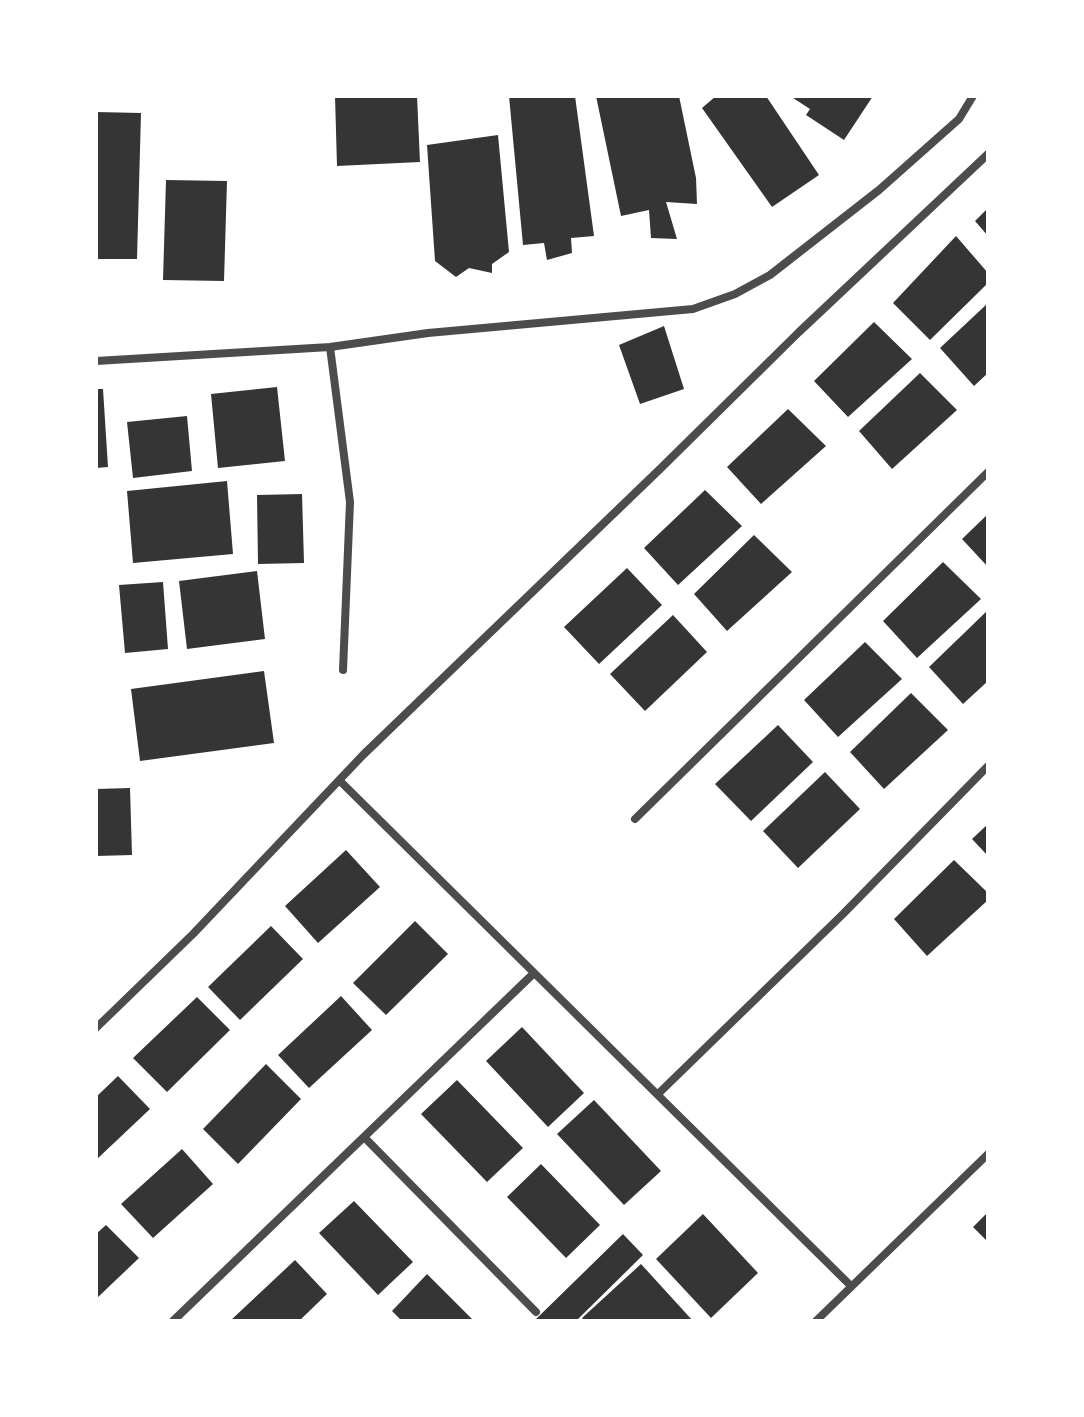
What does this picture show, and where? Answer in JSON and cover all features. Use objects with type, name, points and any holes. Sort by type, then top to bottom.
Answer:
[{"type":"street","points":[[96,361],[330,347],[428,333],[693,309],[735,294],[770,275],[879,190],[959,119],[973,96]]},
{"type":"street","points":[[96,1028],[193,934],[363,755],[799,332],[988,154]]},
{"type":"street","points":[[330,347],[350,502],[343,670]]},
{"type":"street","points":[[635,819],[988,472]]},
{"type":"street","points":[[658,1094],[843,914],[988,766]]},
{"type":"street","points":[[340,781],[851,1286]]},
{"type":"street","points":[[173,1321],[533,974]]},
{"type":"street","points":[[364,1137],[536,1312]]},
{"type":"street","points":[[816,1321],[988,1154]]},
{"type":"building","points":[[335,96],[417,96],[420,162],[337,166]]},
{"type":"building","points":[[509,96],[575,96],[594,236],[571,238],[572,253],[547,260],[544,243],[523,245]]},
{"type":"building","points":[[596,96],[679,96],[696,178],[697,204],[666,202],[677,239],[651,238],[649,210],[621,216]]},
{"type":"building","points":[[716,96],[766,96],[819,175],[772,207],[702,108]]},
{"type":"building","points":[[790,96],[873,96],[844,140],[806,115],[810,109]]},
{"type":"building","points":[[96,112],[141,113],[137,259],[96,259]]},
{"type":"building","points":[[498,135],[509,252],[492,264],[492,273],[469,268],[456,277],[435,261],[427,145]]},
{"type":"building","points":[[166,180],[227,181],[224,281],[163,280]]},
{"type":"building","points":[[988,208],[988,236],[975,221]]},
{"type":"building","points":[[956,236],[988,273],[988,283],[930,340],[893,303]]},
{"type":"building","points":[[988,303],[988,373],[974,386],[940,348]]},
{"type":"building","points":[[874,322],[912,359],[848,417],[814,381]]},
{"type":"building","points":[[664,326],[684,389],[640,404],[619,345]]},
{"type":"building","points":[[920,373],[957,410],[892,469],[859,431]]},
{"type":"building","points":[[277,387],[285,461],[218,468],[211,394]]},
{"type":"building","points":[[96,389],[103,389],[108,467],[96,468]]},
{"type":"building","points":[[788,409],[826,446],[761,504],[727,467]]},
{"type":"building","points":[[187,416],[192,471],[133,478],[127,422]]},
{"type":"building","points":[[227,481],[233,554],[133,563],[127,491]]},
{"type":"building","points":[[705,490],[742,526],[678,585],[644,548]]},
{"type":"building","points":[[302,494],[304,563],[258,564],[257,495]]},
{"type":"building","points":[[988,514],[988,567],[962,539]]},
{"type":"building","points":[[754,535],[792,572],[727,631],[694,594]]},
{"type":"building","points":[[943,562],[981,599],[917,658],[883,621]]},
{"type":"building","points":[[627,568],[662,605],[599,664],[564,627]]},
{"type":"building","points":[[257,571],[265,639],[187,649],[179,581]]},
{"type":"building","points":[[163,582],[168,649],[125,653],[119,585]]},
{"type":"building","points":[[988,610],[988,681],[963,704],[929,667]]},
{"type":"building","points":[[673,615],[707,652],[645,711],[610,674]]},
{"type":"building","points":[[865,642],[902,679],[838,737],[804,700]]},
{"type":"building","points":[[264,671],[274,743],[140,761],[131,689]]},
{"type":"building","points":[[911,693],[948,730],[884,789],[850,752]]},
{"type":"building","points":[[778,725],[813,762],[751,821],[715,784]]},
{"type":"building","points":[[825,772],[860,809],[798,868],[763,831]]},
{"type":"building","points":[[130,788],[132,855],[96,856],[96,789]]},
{"type":"building","points":[[988,824],[988,856],[972,839]]},
{"type":"building","points":[[346,850],[380,887],[318,943],[285,906]]},
{"type":"building","points":[[954,860],[988,893],[988,900],[927,956],[894,919]]},
{"type":"building","points":[[415,921],[448,954],[386,1015],[353,983]]},
{"type":"building","points":[[271,926],[303,959],[240,1020],[208,987]]},
{"type":"building","points":[[341,996],[372,1030],[309,1088],[278,1055]]},
{"type":"building","points":[[197,997],[230,1030],[167,1092],[133,1058]]},
{"type":"building","points":[[522,1027],[584,1093],[548,1127],[486,1061]]},
{"type":"building","points":[[266,1064],[301,1099],[238,1164],[203,1129]]},
{"type":"building","points":[[118,1076],[150,1109],[96,1160],[96,1097]]},
{"type":"building","points":[[457,1080],[523,1148],[487,1182],[421,1114]]},
{"type":"building","points":[[594,1100],[661,1171],[624,1205],[557,1134]]},
{"type":"building","points":[[182,1149],[213,1184],[153,1238],[121,1204]]},
{"type":"building","points":[[541,1164],[600,1225],[566,1258],[507,1197]]},
{"type":"building","points":[[354,1201],[413,1262],[378,1295],[319,1233]]},
{"type":"building","points":[[988,1212],[988,1242],[973,1227]]},
{"type":"building","points":[[703,1214],[758,1273],[711,1318],[656,1259]]},
{"type":"building","points":[[106,1225],[139,1258],[96,1299],[96,1234]]},
{"type":"building","points":[[623,1234],[643,1255],[576,1321],[534,1321]]},
{"type":"building","points":[[295,1260],[327,1294],[299,1321],[230,1321]]},
{"type":"building","points":[[641,1264],[693,1321],[584,1321],[582,1318]]},
{"type":"building","points":[[427,1274],[474,1321],[402,1321],[392,1311]]}]
